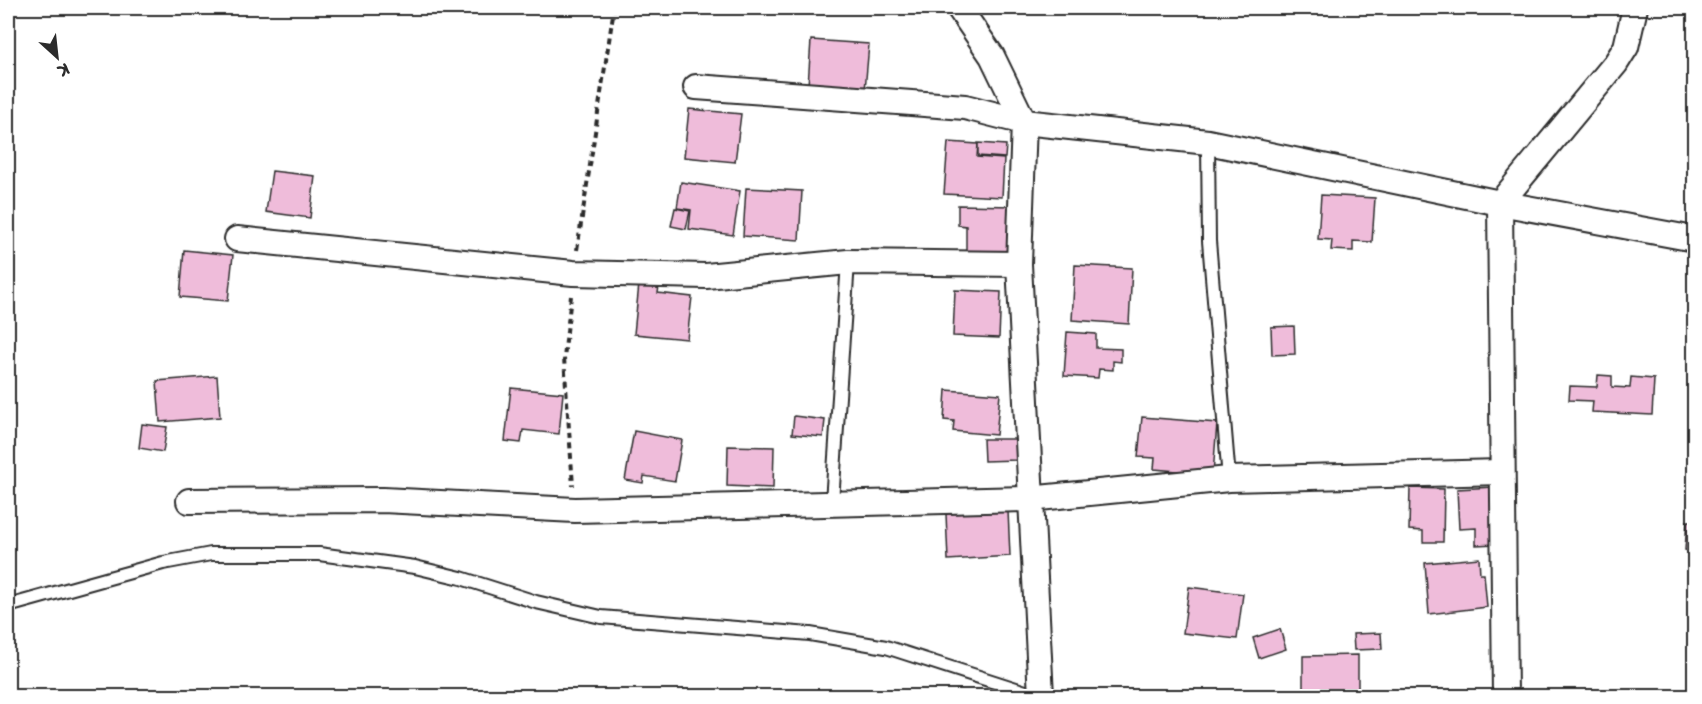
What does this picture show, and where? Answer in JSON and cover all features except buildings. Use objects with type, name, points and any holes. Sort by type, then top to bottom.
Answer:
[{"type":"street","points":[[959,8],[992,56],[1024,122],[1019,264],[1039,696]]},
{"type":"street","points":[[1505,696],[1500,203],[1616,63],[1626,47],[1635,8]]},
{"type":"street","points":[[696,87],[965,107],[1024,122],[1208,142],[1500,203],[1695,239]]},
{"type":"street","points":[[237,239],[573,273],[706,276],[848,262],[1019,264]]},
{"type":"street","points":[[189,501],[383,500],[575,510],[1029,499],[1229,479],[1501,472]]},
{"type":"lane","points":[[1208,142],[1209,241],[1229,479]]},
{"type":"lane","points":[[831,502],[848,262]]},
{"type":"lane","points":[[8,606],[163,564],[211,554],[319,554],[415,567],[461,578],[536,602],[601,617],[810,634],[876,645],[919,655],[1039,696]]}]
